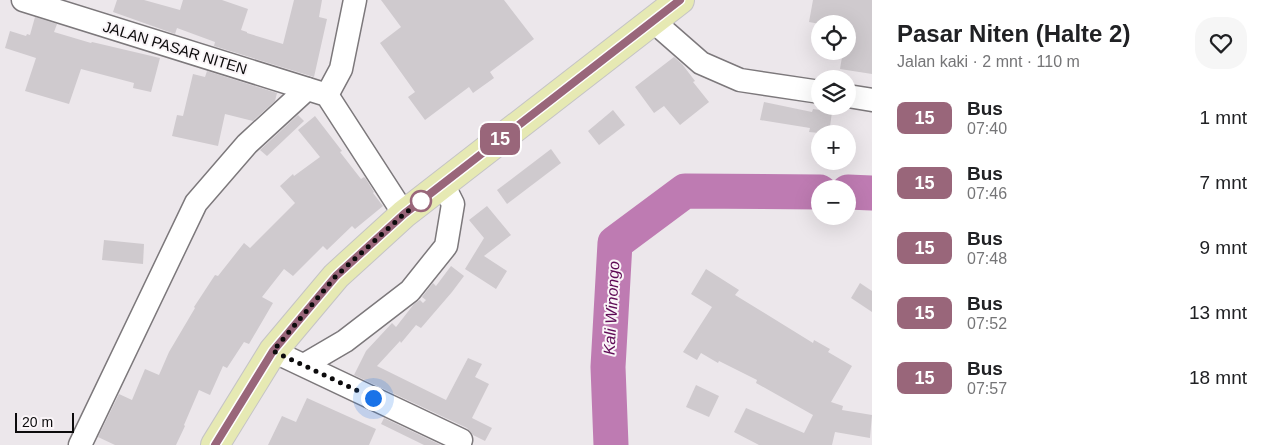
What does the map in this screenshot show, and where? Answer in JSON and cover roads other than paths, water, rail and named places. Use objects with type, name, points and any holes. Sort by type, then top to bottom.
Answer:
[{"type":"main road","points":[[215,445],[273,351],[336,276],[404,214],[680,0]]},
{"type":"street","name":"JALAN PASAR NITEN","points":[[23,0],[317,92]]},
{"type":"street","points":[[80,445],[196,203],[248,144],[317,92],[341,69],[355,0]]},
{"type":"street","points":[[653,21],[701,63],[740,80],[811,91]]},
{"type":"street","points":[[317,92],[404,214]]},
{"type":"street","points":[[856,97],[872,100]]},
{"type":"street","points":[[304,366],[345,341],[410,291],[446,246],[453,204],[443,184]]},
{"type":"street","points":[[273,351],[460,440]]},
{"type":"waterway","name":"Kali Winongo","points":[[611,445],[608,367],[615,243],[685,191],[811,192]]},
{"type":"waterway","name":"Kali Winongo","points":[[856,192],[872,193]]}]
